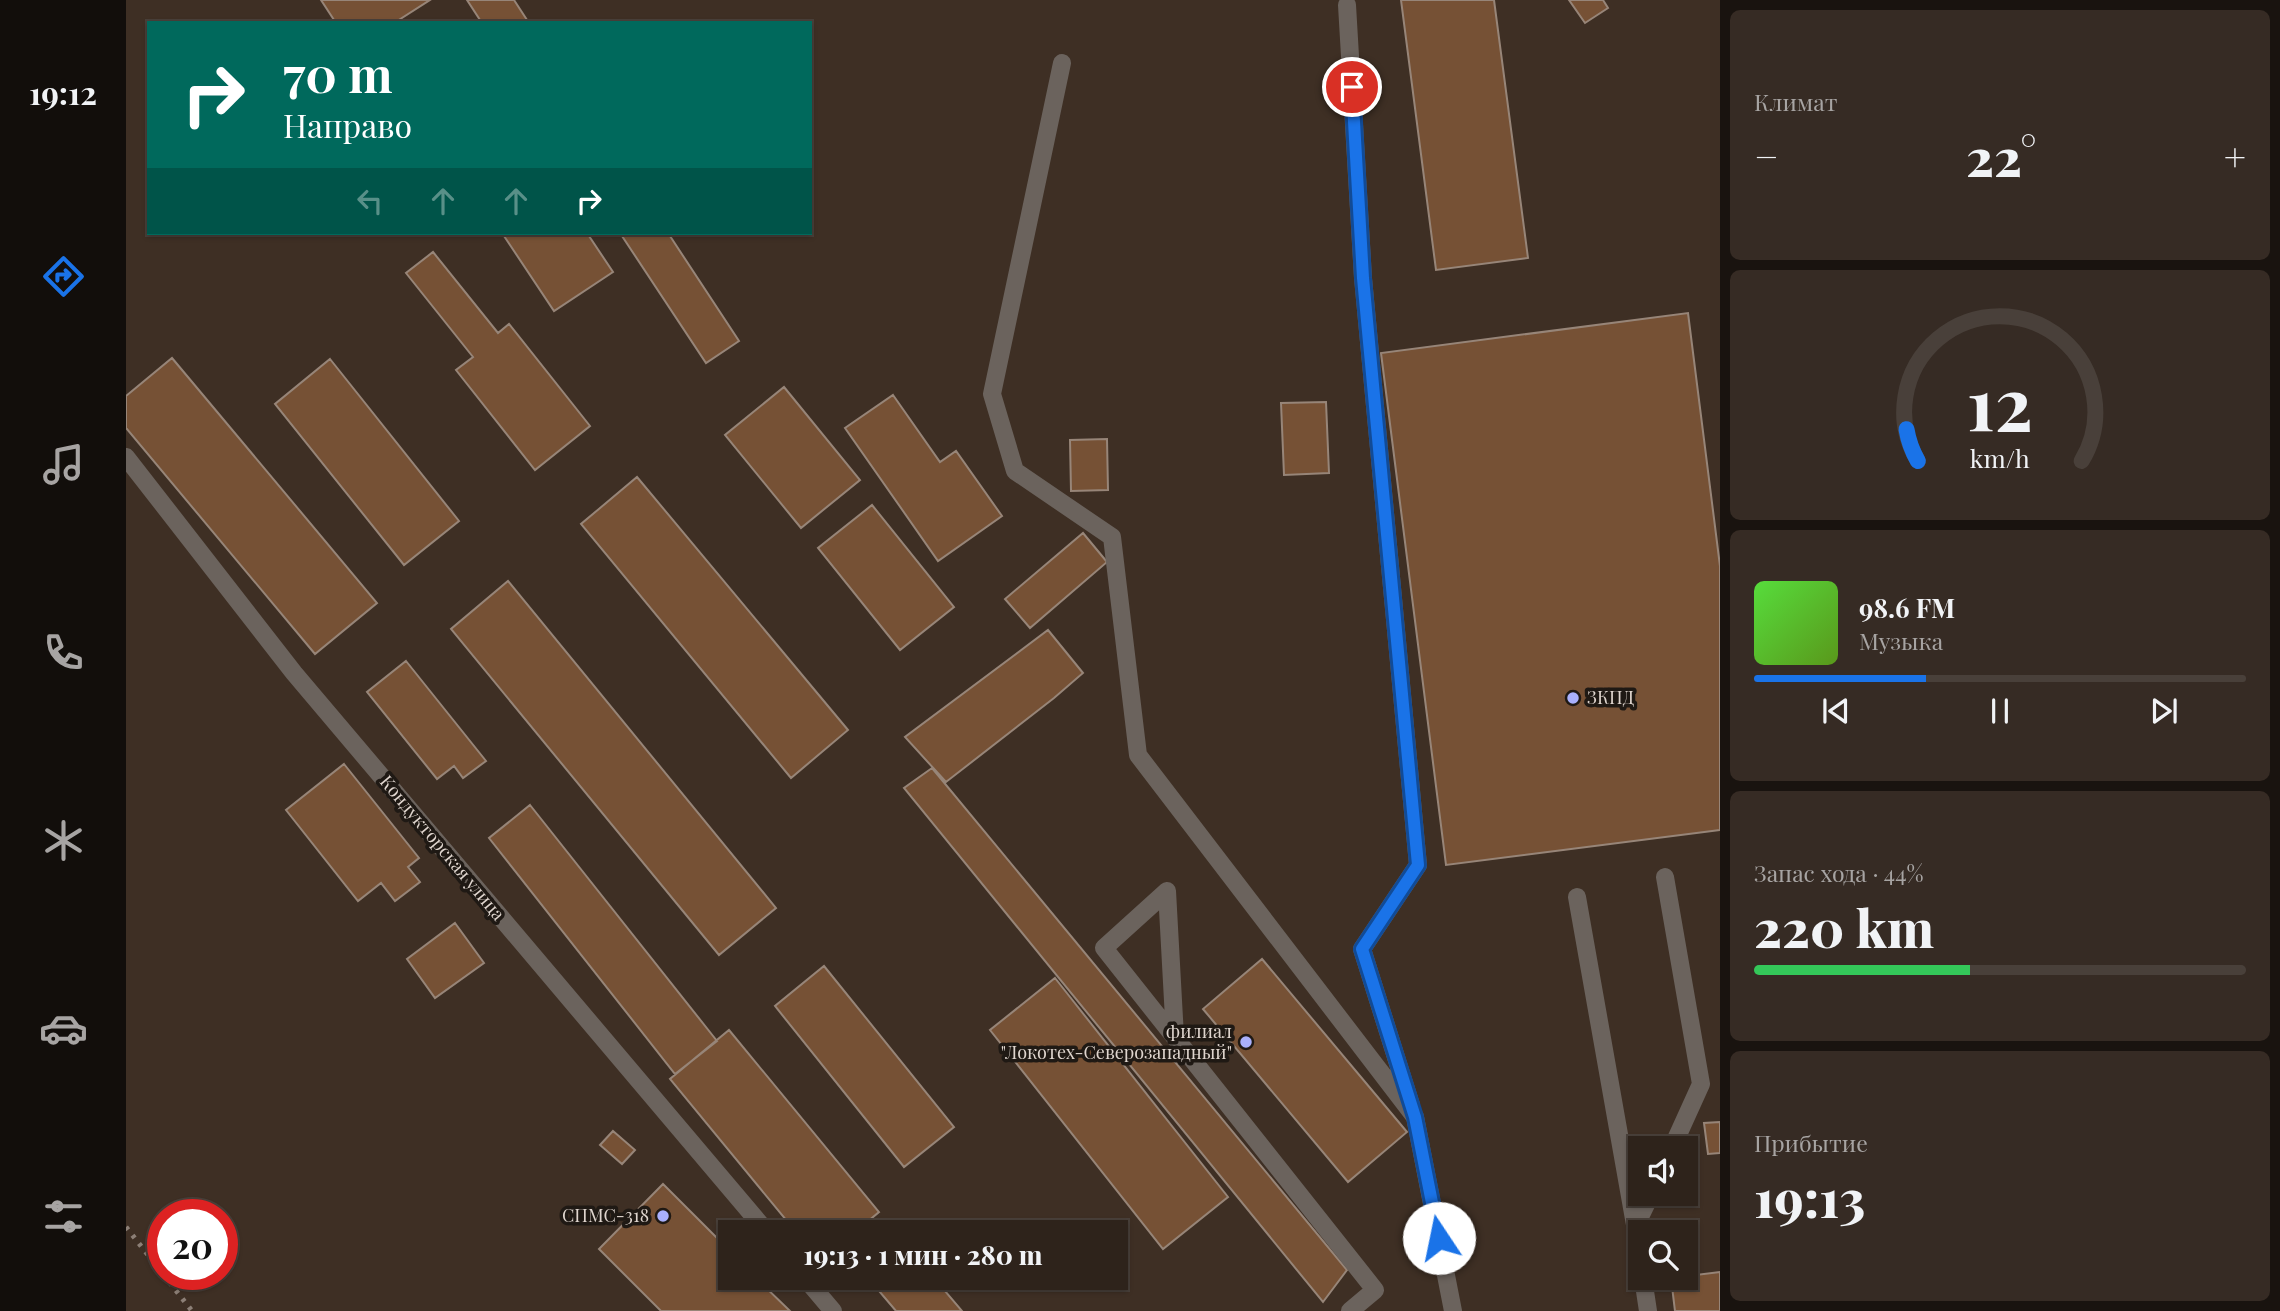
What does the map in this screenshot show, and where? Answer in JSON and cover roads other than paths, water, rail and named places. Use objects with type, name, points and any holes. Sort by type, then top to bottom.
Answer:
[{"type":"lane","points":[[1347,5],[1363,278],[1418,865],[1362,949],[1415,1117],[1453,1311]]},
{"type":"lane","points":[[1062,63],[992,394],[1015,471],[1112,537],[1138,755],[1415,1117]]},
{"type":"lane","name":"Кондукторская улица","points":[[126,457],[294,673],[756,1220]]},
{"type":"lane","points":[[1665,877],[1701,1084],[1677,1136]]},
{"type":"lane","points":[[1175,1037],[1167,891],[1104,948],[1375,1290],[1350,1311]]},
{"type":"lane","points":[[1577,897],[1635,1220]]},
{"type":"lane","points":[[815,1290],[833,1311]]},
{"type":"lane","points":[[1645,1290],[1648,1311]]},
{"type":"railway","points":[[126,1227],[147,1254]]},
{"type":"railway","points":[[176,1290],[192,1311]]},
{"type":"place","name":"ЗКПД","points":[[1573,698]]},
{"type":"place","name":"филиал \"Локотех-Северозападный\"","points":[[1246,1042]]},
{"type":"place","name":"СПМС-318","points":[[663,1216]]}]
